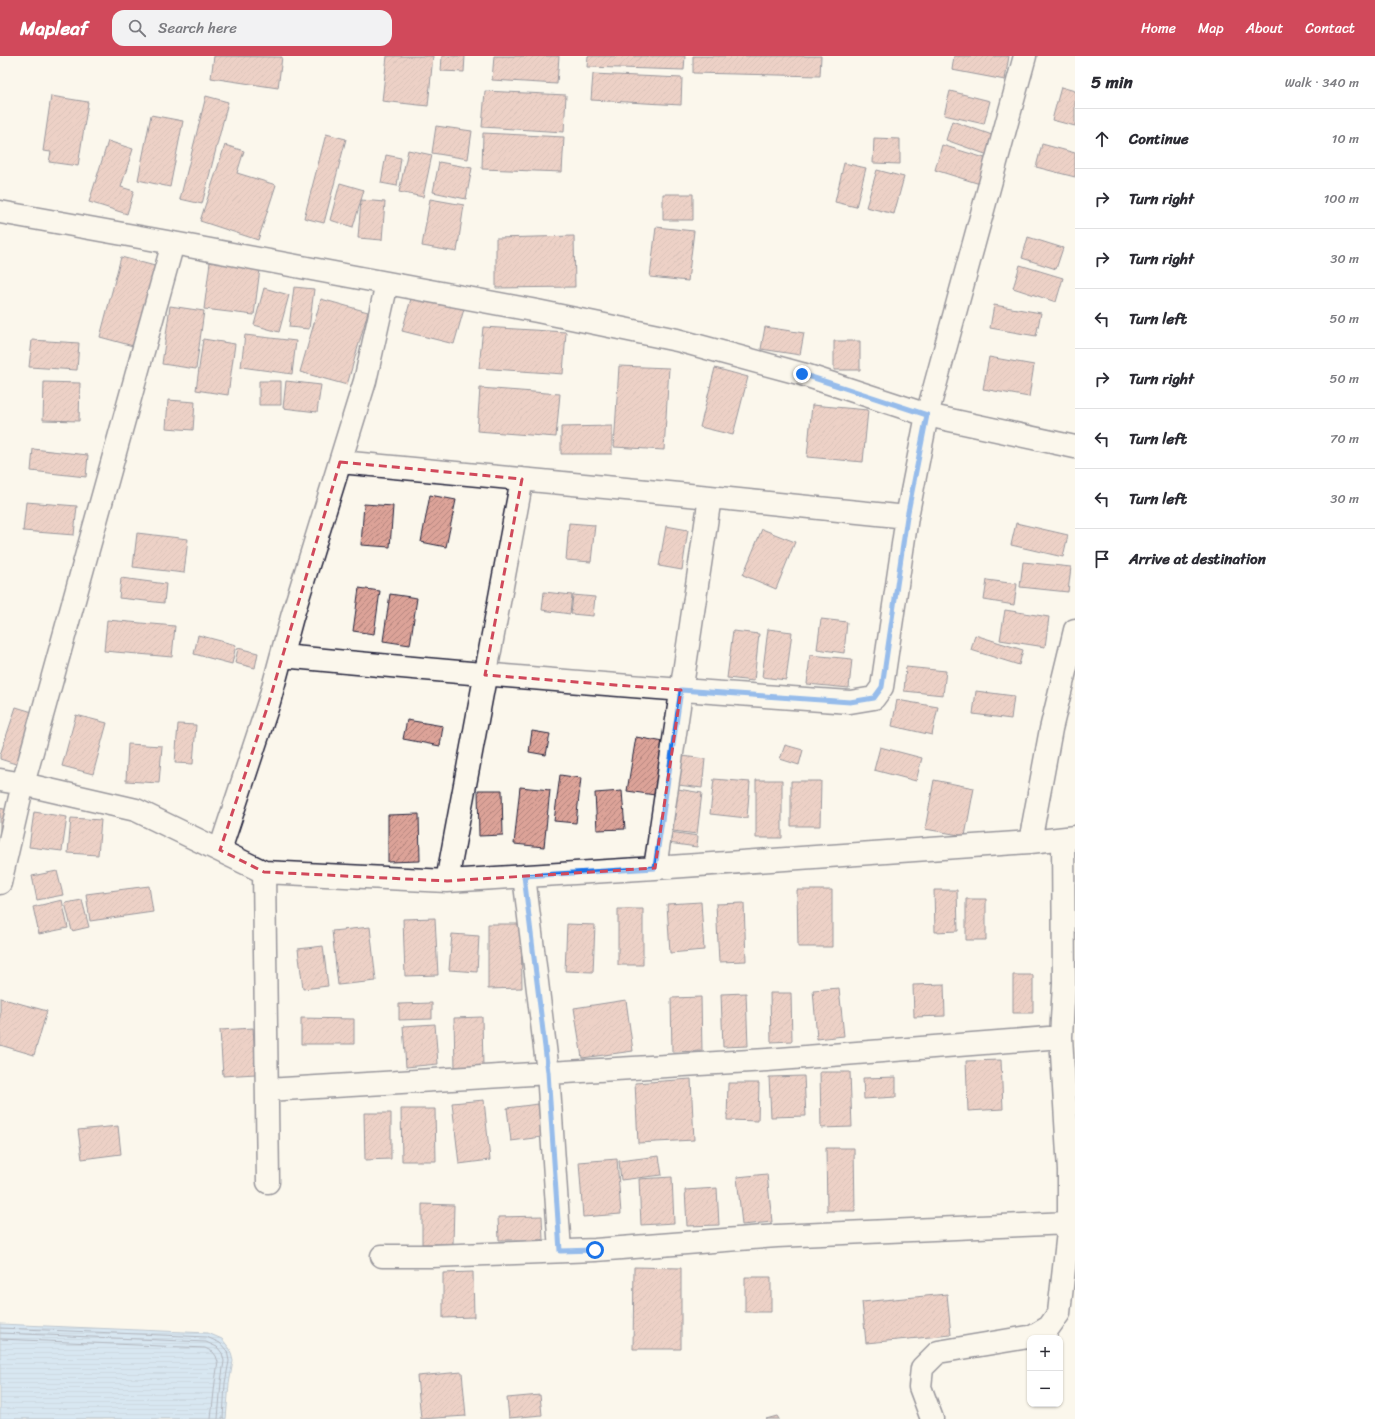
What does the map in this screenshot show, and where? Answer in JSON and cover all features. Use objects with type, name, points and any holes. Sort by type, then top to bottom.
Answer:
[{"type":"street","points":[[282,656],[485,675],[850,702],[874,698],[882,687],[907,517],[927,415],[1025,56]]},
{"type":"street","points":[[0,212],[537,311],[677,340],[802,374],[927,415],[1075,447]]},
{"type":"street","points":[[0,883],[24,784],[173,243]]},
{"type":"street","points":[[220,850],[269,702],[292,617],[365,382],[387,283]]},
{"type":"street","points":[[340,462],[907,517]]},
{"type":"street","points":[[447,881],[522,479]]},
{"type":"street","points":[[655,868],[710,497]]},
{"type":"street","points":[[1030,842],[1051,729],[1075,630]]},
{"type":"street","points":[[0,780],[24,784],[136,810],[264,872],[447,881],[655,868],[1069,838],[1061,1037],[1069,1171],[1069,1223],[1059,1313],[1049,1327],[1034,1336],[938,1352],[922,1368],[920,1387],[932,1419]]},
{"type":"street","points":[[264,872],[268,1182]]},
{"type":"street","points":[[524,876],[548,1072],[560,1251]]},
{"type":"street","points":[[267,1090],[767,1060],[1061,1037]]},
{"type":"street","points":[[382,1256],[432,1256],[595,1250],[777,1236],[1069,1223]]},
{"type":"highlighted area","points":[[340,462],[522,479],[485,675],[681,690],[655,868],[447,881],[264,872],[220,850],[269,702]]},
{"type":"water","points":[[0,1324],[208,1333],[222,1339],[230,1349],[233,1361],[229,1384],[226,1419],[0,1419]]},
{"type":"building","points":[[214,56],[282,57],[278,88],[211,78]]},
{"type":"building","points":[[387,56],[433,56],[428,106],[382,101]]},
{"type":"building","points":[[442,56],[465,56],[464,72],[441,71]]},
{"type":"building","points":[[494,56],[559,56],[557,84],[492,80]]},
{"type":"building","points":[[588,56],[685,56],[684,70],[587,67]]},
{"type":"building","points":[[693,56],[821,56],[820,76],[693,73]]},
{"type":"building","points":[[954,56],[1009,56],[1005,80],[952,70]]},
{"type":"building","points":[[593,74],[682,78],[681,105],[591,100]]},
{"type":"building","points":[[1061,87],[1075,91],[1075,126],[1052,120]]},
{"type":"building","points":[[485,91],[566,95],[564,132],[482,127]]},
{"type":"building","points":[[950,91],[990,101],[984,124],[944,115]]},
{"type":"building","points":[[51,96],[88,102],[78,166],[49,162],[51,152],[43,151]]},
{"type":"building","points":[[206,96],[228,102],[202,204],[180,199]]},
{"type":"building","points":[[151,115],[183,121],[170,187],[138,180]]},
{"type":"building","points":[[952,121],[995,136],[988,155],[946,140]]},
{"type":"building","points":[[436,126],[472,131],[468,159],[432,153]]},
{"type":"building","points":[[483,133],[564,137],[562,172],[482,169]]},
{"type":"building","points":[[326,134],[346,139],[324,223],[304,218]]},
{"type":"building","points":[[874,138],[900,139],[900,164],[873,163]]},
{"type":"building","points":[[108,141],[133,149],[121,187],[134,191],[127,214],[89,202]]},
{"type":"building","points":[[1042,144],[1075,153],[1075,177],[1036,167]]},
{"type":"building","points":[[225,145],[244,151],[237,173],[276,185],[258,240],[200,221]]},
{"type":"building","points":[[942,145],[988,159],[980,184],[935,170]]},
{"type":"building","points":[[408,150],[432,155],[423,197],[399,192]]},
{"type":"building","points":[[386,155],[401,158],[397,186],[381,183]]},
{"type":"building","points":[[439,162],[472,168],[466,199],[433,192]]},
{"type":"building","points":[[844,163],[866,168],[856,207],[835,202]]},
{"type":"building","points":[[877,170],[904,177],[894,214],[866,207]]},
{"type":"building","points":[[340,183],[364,190],[353,227],[330,220]]},
{"type":"building","points":[[663,194],[693,194],[693,220],[663,220]]},
{"type":"building","points":[[430,199],[464,205],[457,252],[422,246]]},
{"type":"building","points":[[361,200],[385,202],[382,240],[358,238]]},
{"type":"building","points":[[656,227],[694,231],[688,281],[650,277]]},
{"type":"building","points":[[574,236],[575,287],[496,288],[496,238]]},
{"type":"building","points":[[1028,237],[1063,248],[1056,269],[1022,258]]},
{"type":"building","points":[[121,257],[155,266],[133,346],[100,337]]},
{"type":"building","points":[[210,262],[260,269],[254,315],[204,309]]},
{"type":"building","points":[[1020,265],[1063,278],[1056,302],[1013,288]]},
{"type":"building","points":[[294,287],[314,289],[309,329],[289,327]]},
{"type":"building","points":[[264,288],[289,295],[279,332],[254,325]]},
{"type":"building","points":[[412,295],[464,309],[454,344],[402,331]]},
{"type":"building","points":[[321,299],[368,312],[347,385],[300,372]]},
{"type":"building","points":[[994,305],[1041,313],[1036,336],[990,328]]},
{"type":"building","points":[[170,306],[204,311],[196,369],[162,364]]},
{"type":"building","points":[[483,327],[566,332],[563,374],[479,368]]},
{"type":"building","points":[[765,327],[804,333],[800,355],[761,349]]},
{"type":"building","points":[[245,335],[296,341],[292,374],[241,367]]},
{"type":"building","points":[[203,339],[235,344],[228,395],[196,390]]},
{"type":"building","points":[[32,340],[79,343],[77,370],[29,367]]},
{"type":"building","points":[[834,341],[860,341],[860,370],[834,370]]},
{"type":"building","points":[[989,357],[1034,365],[1029,397],[983,389]]},
{"type":"building","points":[[619,366],[669,368],[664,450],[614,447]]},
{"type":"building","points":[[715,368],[748,377],[733,435],[700,427]]},
{"type":"building","points":[[259,381],[281,381],[281,405],[259,405]]},
{"type":"building","points":[[286,381],[321,385],[317,412],[283,408]]},
{"type":"building","points":[[44,382],[80,383],[79,421],[43,420]]},
{"type":"building","points":[[480,388],[560,394],[556,437],[477,431]]},
{"type":"building","points":[[168,400],[195,402],[193,430],[166,428]]},
{"type":"building","points":[[812,405],[868,410],[863,462],[807,457]]},
{"type":"building","points":[[612,426],[612,454],[561,454],[561,427]]},
{"type":"building","points":[[33,449],[88,455],[86,477],[31,471]]},
{"type":"building","points":[[430,495],[456,500],[446,547],[421,542]]},
{"type":"building","points":[[26,502],[77,506],[74,535],[23,531]]},
{"type":"building","points":[[364,504],[393,506],[390,547],[361,545]]},
{"type":"building","points":[[569,523],[595,525],[591,562],[566,560]]},
{"type":"building","points":[[1016,523],[1068,535],[1063,557],[1011,545]]},
{"type":"building","points":[[666,526],[688,530],[682,570],[659,566]]},
{"type":"building","points":[[762,529],[795,542],[776,589],[743,575]]},
{"type":"building","points":[[137,533],[188,539],[184,573],[133,567]]},
{"type":"building","points":[[1023,562],[1071,567],[1068,592],[1020,587]]},
{"type":"building","points":[[121,578],[166,584],[164,603],[119,598]]},
{"type":"building","points":[[987,580],[1017,584],[1014,605],[984,600]]},
{"type":"building","points":[[359,588],[380,591],[374,634],[353,631]]},
{"type":"building","points":[[544,592],[572,595],[570,614],[542,610]]},
{"type":"building","points":[[390,594],[417,598],[410,645],[383,641]]},
{"type":"building","points":[[573,595],[595,597],[593,616],[571,614]]},
{"type":"building","points":[[1005,610],[1049,617],[1045,647],[1000,640]]},
{"type":"building","points":[[821,619],[847,622],[844,653],[817,649]]},
{"type":"building","points":[[107,620],[175,626],[172,657],[104,651]]},
{"type":"building","points":[[768,629],[792,632],[786,680],[762,677]]},
{"type":"building","points":[[733,631],[759,634],[754,681],[727,678]]},
{"type":"building","points":[[198,635],[236,645],[232,664],[194,654]]},
{"type":"building","points":[[975,635],[1023,650],[1019,665],[971,650]]},
{"type":"building","points":[[238,648],[258,653],[255,668],[235,663]]},
{"type":"building","points":[[810,655],[852,659],[849,688],[807,684]]},
{"type":"building","points":[[906,667],[946,671],[943,695],[904,691]]},
{"type":"building","points":[[976,691],[1014,696],[1011,719],[973,714]]},
{"type":"building","points":[[897,700],[938,707],[932,735],[892,726]]},
{"type":"building","points":[[16,707],[39,714],[22,766],[0,759]]},
{"type":"building","points":[[76,715],[107,723],[93,774],[62,766]]},
{"type":"building","points":[[407,720],[443,726],[440,746],[403,739]]},
{"type":"building","points":[[178,724],[196,725],[193,764],[175,763]]},
{"type":"building","points":[[532,731],[550,734],[546,755],[529,752]]},
{"type":"building","points":[[636,737],[664,742],[655,795],[627,791]]},
{"type":"building","points":[[128,744],[162,746],[159,783],[126,781]]},
{"type":"building","points":[[785,745],[803,750],[799,765],[780,759]]},
{"type":"building","points":[[880,747],[922,758],[916,781],[874,770]]},
{"type":"building","points":[[682,756],[705,759],[702,788],[678,785]]},
{"type":"building","points":[[560,775],[581,778],[576,823],[554,821]]},
{"type":"building","points":[[714,779],[750,782],[747,818],[710,814]]},
{"type":"building","points":[[756,780],[782,780],[782,838],[756,838]]},
{"type":"building","points":[[934,780],[974,788],[965,836],[925,829]]},
{"type":"building","points":[[791,781],[821,781],[820,826],[791,826]]},
{"type":"building","points":[[520,787],[550,790],[544,847],[514,844]]},
{"type":"building","points":[[678,789],[702,793],[697,834],[673,831]]},
{"type":"building","points":[[478,790],[502,790],[503,835],[479,836]]},
{"type":"building","points":[[622,791],[625,829],[597,830],[595,793]]},
{"type":"building","points":[[0,808],[11,811],[0,846]]},
{"type":"building","points":[[34,812],[67,817],[62,851],[29,847]]},
{"type":"building","points":[[419,814],[420,861],[388,862],[388,815]]},
{"type":"building","points":[[71,818],[101,820],[98,855],[68,853]]},
{"type":"building","points":[[670,832],[698,836],[697,847],[668,843]]},
{"type":"building","points":[[57,871],[63,895],[37,900],[32,876]]},
{"type":"building","points":[[149,886],[153,912],[90,921],[86,894]]},
{"type":"building","points":[[797,890],[832,890],[832,947],[798,947]]},
{"type":"building","points":[[934,890],[957,890],[958,931],[935,932]]},
{"type":"building","points":[[966,899],[986,899],[986,940],[966,940]]},
{"type":"building","points":[[62,900],[68,928],[39,934],[33,907]]},
{"type":"building","points":[[82,900],[89,927],[72,931],[65,903]]},
{"type":"building","points":[[701,902],[704,950],[670,953],[667,904]]},
{"type":"building","points":[[744,903],[746,961],[719,962],[716,904]]},
{"type":"building","points":[[618,909],[643,909],[643,965],[618,965]]},
{"type":"building","points":[[435,918],[438,975],[405,976],[403,919]]},
{"type":"building","points":[[488,924],[521,924],[522,988],[488,989]]},
{"type":"building","points":[[567,924],[595,925],[593,972],[565,971]]},
{"type":"building","points":[[370,927],[376,981],[338,985],[332,931]]},
{"type":"building","points":[[452,934],[479,936],[477,972],[449,970]]},
{"type":"building","points":[[323,946],[328,986],[303,989],[298,949]]},
{"type":"building","points":[[1013,975],[1033,975],[1033,1013],[1013,1013]]},
{"type":"building","points":[[944,984],[945,1016],[914,1017],[913,985]]},
{"type":"building","points":[[839,988],[844,1036],[817,1039],[813,990]]},
{"type":"building","points":[[746,993],[748,1046],[723,1047],[721,994]]},
{"type":"building","points":[[770,993],[791,993],[792,1041],[771,1042]]},
{"type":"building","points":[[701,997],[702,1051],[672,1052],[671,998]]},
{"type":"building","points":[[0,998],[47,1011],[34,1055],[0,1045]]},
{"type":"building","points":[[626,1000],[633,1051],[582,1058],[574,1008]]},
{"type":"building","points":[[432,1003],[432,1019],[399,1020],[399,1004]]},
{"type":"building","points":[[482,1017],[483,1068],[455,1068],[454,1018]]},
{"type":"building","points":[[301,1018],[354,1019],[354,1044],[301,1044]]},
{"type":"building","points":[[435,1024],[438,1064],[406,1067],[403,1026]]},
{"type":"building","points":[[253,1028],[256,1074],[223,1076],[220,1030]]},
{"type":"building","points":[[1001,1060],[1003,1109],[968,1111],[966,1061]]},
{"type":"building","points":[[820,1072],[850,1072],[852,1127],[821,1128]]},
{"type":"building","points":[[804,1076],[806,1116],[771,1117],[769,1077]]},
{"type":"building","points":[[896,1077],[896,1097],[864,1099],[863,1078]]},
{"type":"building","points":[[691,1079],[694,1140],[638,1143],[635,1083]]},
{"type":"building","points":[[728,1083],[759,1083],[758,1121],[727,1120]]},
{"type":"building","points":[[484,1100],[490,1160],[459,1164],[452,1103]]},
{"type":"building","points":[[538,1104],[542,1137],[511,1141],[507,1108]]},
{"type":"building","points":[[401,1109],[435,1109],[436,1161],[402,1161]]},
{"type":"building","points":[[364,1113],[391,1113],[391,1159],[365,1160]]},
{"type":"building","points":[[118,1126],[121,1154],[82,1159],[78,1130]]},
{"type":"building","points":[[826,1148],[854,1148],[855,1211],[827,1211]]},
{"type":"building","points":[[659,1156],[662,1175],[621,1180],[619,1161]]},
{"type":"building","points":[[617,1159],[621,1214],[583,1217],[579,1162]]},
{"type":"building","points":[[767,1174],[772,1222],[742,1225],[737,1177]]},
{"type":"building","points":[[672,1177],[674,1223],[641,1225],[639,1179]]},
{"type":"building","points":[[717,1188],[719,1225],[687,1226],[685,1190]]},
{"type":"building","points":[[422,1204],[454,1205],[453,1244],[422,1244]]},
{"type":"building","points":[[542,1216],[543,1240],[499,1240],[498,1217]]},
{"type":"building","points":[[634,1267],[681,1268],[681,1349],[633,1349]]},
{"type":"building","points":[[473,1272],[474,1317],[443,1318],[443,1273]]},
{"type":"building","points":[[745,1277],[771,1277],[771,1312],[745,1312]]},
{"type":"building","points":[[947,1294],[951,1335],[866,1343],[862,1302]]},
{"type":"building","points":[[462,1372],[466,1416],[421,1419],[417,1376]]},
{"type":"building","points":[[540,1395],[542,1415],[509,1418],[507,1398]]},
{"type":"building","points":[[777,1416],[779,1419],[766,1419]]},
{"type":"route","points":[[595,1250],[560,1251],[548,1072],[524,876],[655,868],[681,690],[850,702],[874,698],[882,687],[907,517],[927,415],[802,374]]}]
